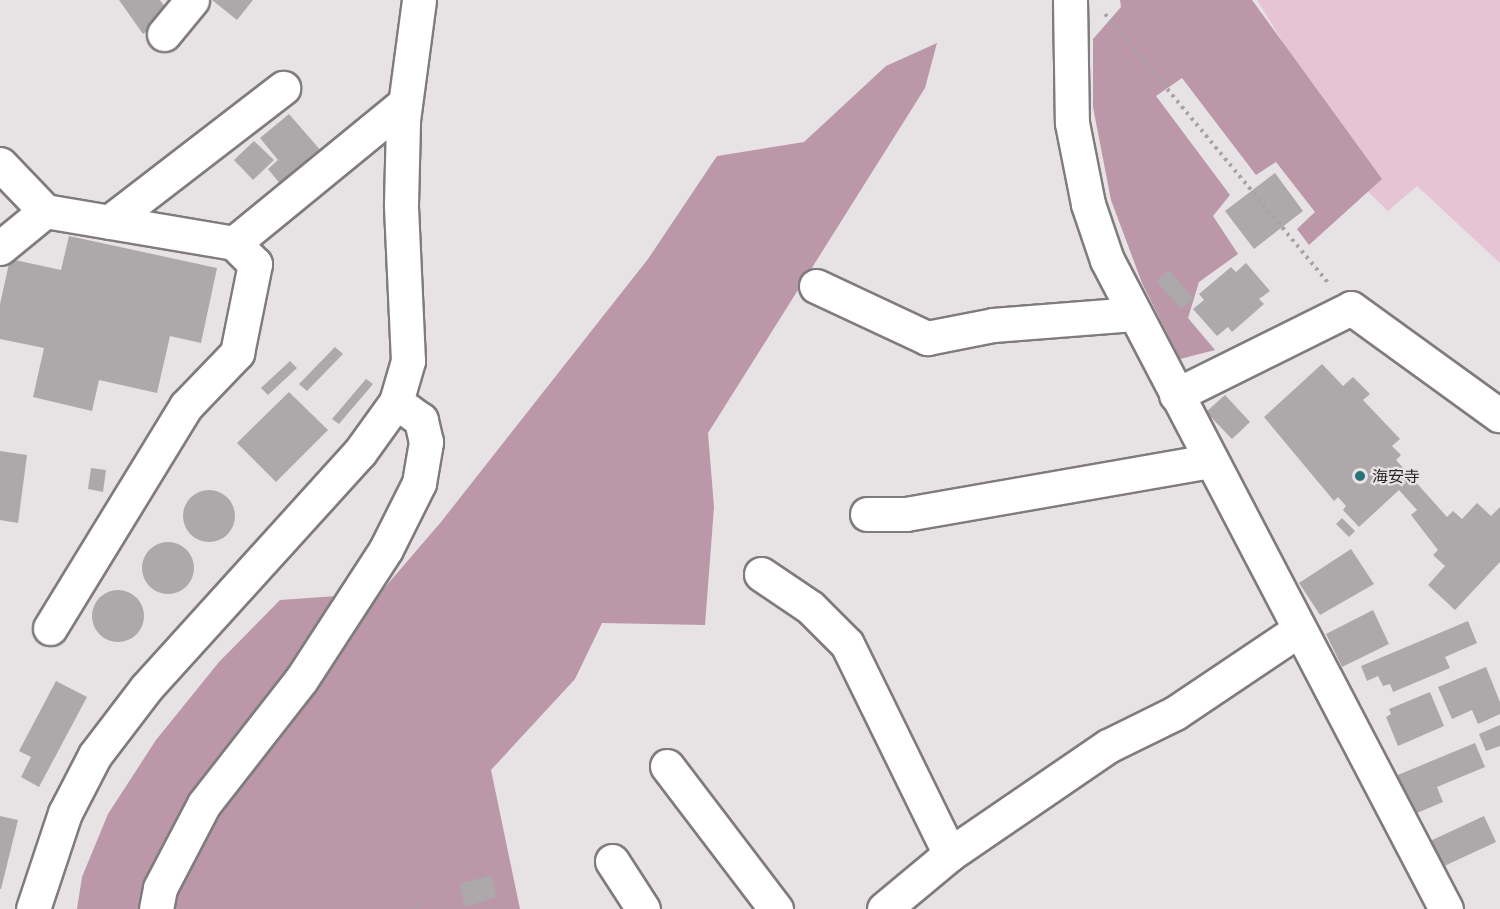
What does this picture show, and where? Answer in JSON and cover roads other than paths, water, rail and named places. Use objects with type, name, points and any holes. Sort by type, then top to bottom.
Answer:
[{"type":"street","points":[[164,34],[192,0]]},
{"type":"street","points":[[33,909],[65,813],[95,755],[146,688],[360,452],[396,402],[408,361],[401,204],[405,103],[419,0]]},
{"type":"street","points":[[1070,2],[1072,123],[1088,204],[1107,260],[1298,631],[1446,909]]},
{"type":"street","points":[[109,222],[283,88]]},
{"type":"street","points":[[234,243],[405,103]]},
{"type":"street","points":[[0,164],[45,211],[234,243],[255,264],[237,353],[186,406],[50,628]]},
{"type":"street","points":[[0,248],[45,211]]},
{"type":"street","points":[[816,286],[927,338],[993,325],[1134,314]]},
{"type":"street","points":[[1176,395],[1351,308],[1499,415]]},
{"type":"street","points":[[156,909],[160,888],[204,804],[302,680],[387,549],[419,483],[426,442],[421,420],[396,402]]},
{"type":"street","points":[[867,514],[906,514],[1210,461]]},
{"type":"street","points":[[761,574],[810,607],[847,644],[950,854]]},
{"type":"street","points":[[884,909],[950,854],[1108,746],[1175,713],[1298,631]]},
{"type":"street","points":[[667,766],[776,909]]},
{"type":"street","points":[[612,861],[643,909]]},
{"type":"place","name":"海安寺","points":[[1360,476]]}]
